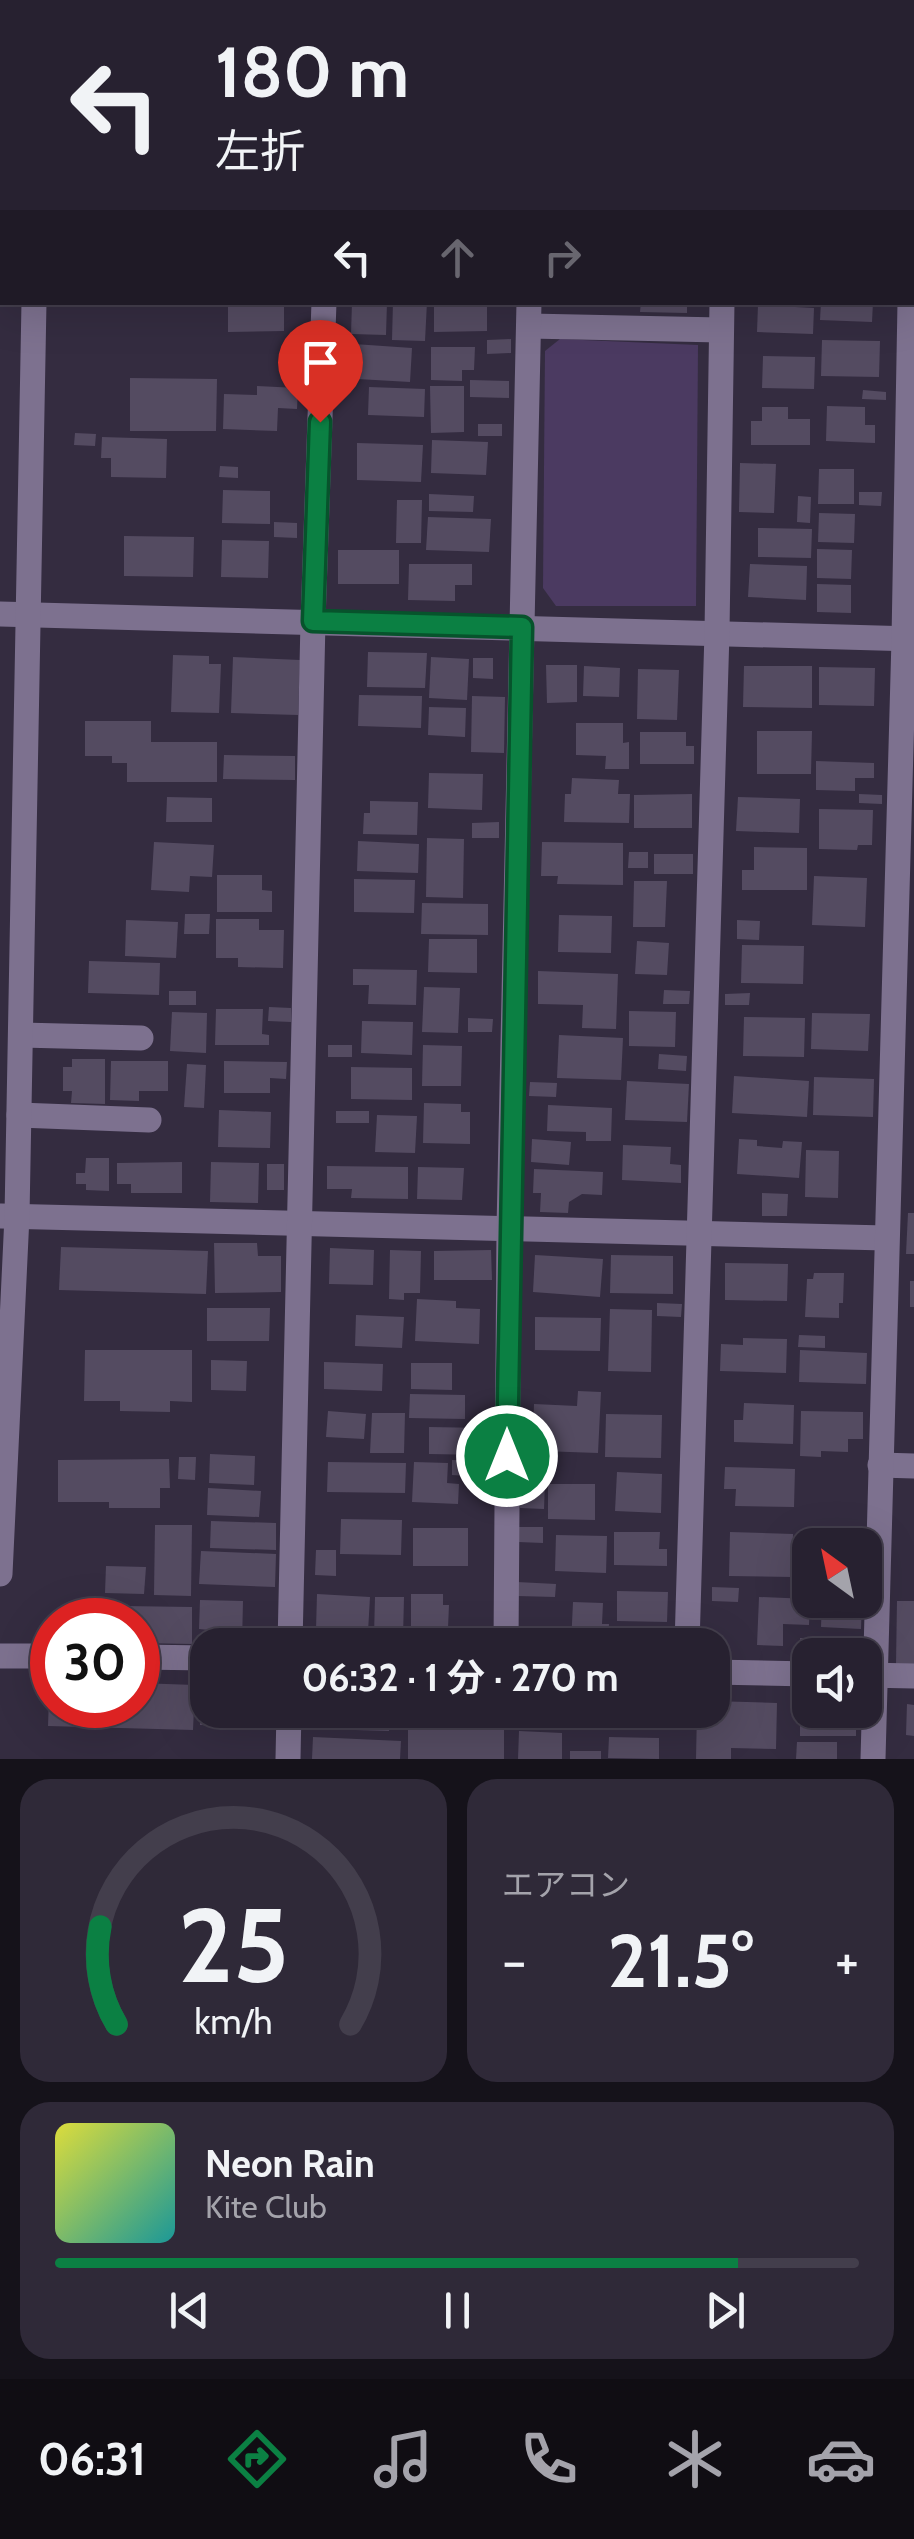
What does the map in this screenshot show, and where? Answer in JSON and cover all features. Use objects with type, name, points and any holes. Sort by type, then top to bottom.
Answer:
[{"type":"street","points":[[0,1574],[8,1216],[19,1115],[34,305]]},
{"type":"street","points":[[290,1628],[324,305]]},
{"type":"street","points":[[688,1628],[717,632],[722,305]]},
{"type":"street","points":[[872,1638],[886,1238],[902,1050],[910,305]]},
{"type":"street","points":[[506,1628],[509,1228],[529,314],[721,330]]},
{"type":"street","points":[[0,614],[909,639]]},
{"type":"street","points":[[21,1035],[141,1038]]},
{"type":"street","points":[[19,1115],[149,1120]]},
{"type":"street","points":[[8,1216],[886,1238]]},
{"type":"street","points":[[880,1466],[914,1466]]},
{"type":"street","points":[[0,1656],[30,1656]]},
{"type":"street","points":[[160,1657],[190,1658]]},
{"type":"street","points":[[730,1672],[792,1674]]},
{"type":"street","points":[[882,1675],[914,1676]]},
{"type":"street","points":[[288,1759],[289,1728]]},
{"type":"street","points":[[872,1728],[873,1759]]},
{"type":"shaded area","points":[[560,339],[698,345],[696,606],[556,606],[543,588],[545,351]]},
{"type":"building","points":[[284,305],[284,331],[228,332],[228,307]]},
{"type":"building","points":[[352,305],[387,305],[386,335],[351,334]]},
{"type":"building","points":[[393,305],[427,305],[425,341],[392,340]]},
{"type":"building","points":[[434,305],[487,305],[487,331],[434,332]]},
{"type":"building","points":[[641,305],[687,305],[687,313],[640,312]]},
{"type":"building","points":[[758,305],[814,308],[813,334],[757,332]]},
{"type":"building","points":[[821,305],[873,305],[872,322],[820,320]]},
{"type":"building","points":[[511,339],[511,353],[487,354],[487,340]]},
{"type":"building","points":[[822,340],[880,341],[879,377],[821,376]]},
{"type":"building","points":[[354,344],[412,348],[410,382],[340,378],[342,356],[353,357]]},
{"type":"building","points":[[431,347],[475,347],[474,370],[462,370],[462,381],[431,380]]},
{"type":"building","points":[[763,356],[815,357],[814,389],[762,388]]},
{"type":"building","points":[[130,378],[217,379],[216,431],[130,431]]},
{"type":"building","points":[[470,380],[509,381],[509,398],[470,397]]},
{"type":"building","points":[[257,386],[298,388],[297,409],[278,408],[277,431],[223,429],[224,394],[257,395]]},
{"type":"building","points":[[430,386],[464,386],[464,432],[431,433]]},
{"type":"building","points":[[369,387],[425,389],[424,417],[368,415]]},
{"type":"building","points":[[863,390],[886,392],[886,400],[862,399]]},
{"type":"building","points":[[827,406],[865,407],[865,425],[875,425],[875,443],[826,441]]},
{"type":"building","points":[[762,407],[788,407],[788,419],[810,419],[810,445],[751,445],[751,421],[762,421]]},
{"type":"building","points":[[478,424],[502,424],[502,436],[478,436]]},
{"type":"building","points":[[75,433],[96,434],[95,446],[74,445]]},
{"type":"building","points":[[102,437],[167,439],[166,478],[111,477],[111,458],[101,458]]},
{"type":"building","points":[[432,440],[488,442],[486,475],[431,473]]},
{"type":"building","points":[[357,443],[423,445],[421,482],[357,480]]},
{"type":"building","points":[[740,463],[776,464],[774,513],[739,512]]},
{"type":"building","points":[[220,466],[238,467],[238,478],[219,477]]},
{"type":"building","points":[[819,469],[854,469],[854,504],[818,504]]},
{"type":"building","points":[[223,490],[270,491],[270,524],[222,523]]},
{"type":"building","points":[[859,492],[882,492],[881,506],[859,505]]},
{"type":"building","points":[[429,494],[474,496],[473,512],[429,511]]},
{"type":"building","points":[[798,496],[811,497],[810,523],[797,522]]},
{"type":"building","points":[[397,500],[422,500],[421,543],[396,543]]},
{"type":"building","points":[[819,513],[855,514],[854,543],[818,542]]},
{"type":"building","points":[[428,517],[491,519],[489,552],[426,550]]},
{"type":"building","points":[[274,522],[297,523],[297,538],[274,537]]},
{"type":"building","points":[[758,528],[812,529],[811,558],[758,557]]},
{"type":"building","points":[[124,536],[194,537],[193,577],[124,576]]},
{"type":"building","points":[[222,540],[269,541],[268,578],[221,577]]},
{"type":"building","points":[[817,549],[852,550],[851,579],[817,578]]},
{"type":"building","points":[[338,550],[399,550],[399,584],[338,584]]},
{"type":"building","points":[[409,564],[472,564],[472,585],[455,585],[455,601],[408,600]]},
{"type":"building","points":[[750,564],[807,566],[806,600],[748,597]]},
{"type":"building","points":[[817,584],[851,585],[851,613],[817,612]]},
{"type":"building","points":[[368,652],[427,653],[425,688],[367,687]]},
{"type":"building","points":[[173,655],[209,656],[209,664],[221,664],[219,713],[171,712]]},
{"type":"building","points":[[233,657],[300,660],[298,715],[231,713]]},
{"type":"building","points":[[431,657],[469,659],[467,700],[429,698]]},
{"type":"building","points":[[473,658],[493,658],[493,679],[473,678]]},
{"type":"building","points":[[546,665],[577,665],[577,702],[547,703]]},
{"type":"building","points":[[584,666],[620,668],[619,697],[583,696]]},
{"type":"building","points":[[744,666],[812,666],[812,708],[743,707]]},
{"type":"building","points":[[819,667],[875,668],[874,706],[819,705]]},
{"type":"building","points":[[638,669],[679,670],[677,720],[637,719]]},
{"type":"building","points":[[359,695],[422,696],[421,728],[358,726]]},
{"type":"building","points":[[472,696],[505,697],[504,753],[471,752]]},
{"type":"building","points":[[429,707],[466,708],[465,737],[428,735]]},
{"type":"building","points":[[85,721],[151,721],[151,742],[217,742],[217,782],[127,782],[127,763],[112,763],[112,756],[85,756]]},
{"type":"building","points":[[576,723],[623,723],[623,743],[629,742],[629,769],[605,769],[606,756],[576,755]]},
{"type":"building","points":[[757,731],[812,731],[811,774],[757,774]]},
{"type":"building","points":[[640,732],[686,732],[686,746],[694,746],[694,764],[640,764]]},
{"type":"building","points":[[224,755],[295,756],[295,780],[223,779]]},
{"type":"building","points":[[816,761],[874,763],[874,778],[855,778],[855,791],[816,790]]},
{"type":"building","points":[[429,773],[483,774],[482,810],[428,808]]},
{"type":"building","points":[[572,778],[619,780],[618,794],[630,794],[629,823],[564,822],[565,794],[571,794]]},
{"type":"building","points":[[692,794],[692,828],[634,828],[634,795]]},
{"type":"building","points":[[859,794],[882,795],[882,804],[859,803]]},
{"type":"building","points":[[167,797],[212,798],[212,822],[166,822]]},
{"type":"building","points":[[738,797],[800,799],[799,833],[736,831]]},
{"type":"building","points":[[370,801],[418,802],[417,835],[363,834],[364,813],[370,813]]},
{"type":"building","points":[[819,809],[873,810],[872,845],[858,845],[857,850],[819,849]]},
{"type":"building","points":[[499,822],[499,838],[472,838],[472,823]]},
{"type":"building","points":[[427,838],[464,839],[463,898],[426,897]]},
{"type":"building","points":[[358,841],[419,844],[418,873],[357,871]]},
{"type":"building","points":[[154,842],[214,845],[212,877],[190,876],[189,892],[151,890]]},
{"type":"building","points":[[542,842],[623,843],[623,885],[557,884],[558,876],[541,876]]},
{"type":"building","points":[[754,847],[807,848],[807,890],[742,890],[742,870],[754,870]]},
{"type":"building","points":[[629,852],[648,852],[648,868],[628,868]]},
{"type":"building","points":[[654,854],[693,854],[693,874],[654,874]]},
{"type":"building","points":[[217,875],[262,875],[262,890],[272,891],[272,912],[217,912]]},
{"type":"building","points":[[814,876],[867,878],[865,927],[812,925]]},
{"type":"building","points":[[354,879],[415,880],[414,913],[354,912]]},
{"type":"building","points":[[634,881],[667,881],[665,927],[633,927]]},
{"type":"building","points":[[422,903],[488,904],[488,935],[421,934]]},
{"type":"building","points":[[185,914],[210,914],[209,934],[184,934]]},
{"type":"building","points":[[559,915],[612,916],[611,953],[558,952]]},
{"type":"building","points":[[216,919],[259,919],[259,930],[284,930],[283,968],[238,967],[238,958],[216,958]]},
{"type":"building","points":[[126,920],[178,922],[176,958],[125,956]]},
{"type":"building","points":[[737,920],[760,921],[759,940],[737,939]]},
{"type":"building","points":[[429,939],[477,939],[477,973],[428,972]]},
{"type":"building","points":[[637,941],[669,943],[667,975],[635,974]]},
{"type":"building","points":[[742,945],[804,946],[803,984],[741,983]]},
{"type":"building","points":[[89,961],[160,963],[159,995],[88,993]]},
{"type":"building","points":[[353,969],[417,970],[416,1005],[368,1004],[369,985],[353,985]]},
{"type":"building","points":[[538,971],[618,974],[616,1029],[582,1028],[583,1005],[538,1004]]},
{"type":"building","points":[[424,987],[460,988],[458,1033],[422,1032]]},
{"type":"building","points":[[664,990],[690,991],[689,1004],[663,1004]]},
{"type":"building","points":[[169,991],[196,991],[196,1005],[169,1005]]},
{"type":"building","points":[[750,993],[749,1005],[725,1005],[725,994]]},
{"type":"building","points":[[269,1007],[291,1008],[291,1022],[268,1021]]},
{"type":"building","points":[[216,1009],[263,1009],[262,1034],[269,1035],[269,1045],[215,1045]]},
{"type":"building","points":[[629,1011],[676,1012],[675,1047],[629,1046]]},
{"type":"building","points":[[172,1012],[207,1013],[206,1053],[170,1051]]},
{"type":"building","points":[[812,1013],[870,1014],[868,1051],[811,1049]]},
{"type":"building","points":[[744,1017],[805,1018],[804,1057],[743,1056]]},
{"type":"building","points":[[468,1018],[493,1019],[492,1032],[468,1032]]},
{"type":"building","points":[[362,1021],[413,1022],[412,1055],[361,1053]]},
{"type":"building","points":[[559,1035],[623,1038],[621,1080],[557,1078]]},
{"type":"building","points":[[328,1045],[352,1045],[352,1057],[328,1057]]},
{"type":"building","points":[[423,1045],[462,1046],[461,1086],[422,1086]]},
{"type":"building","points":[[659,1054],[687,1056],[686,1071],[658,1069]]},
{"type":"building","points":[[72,1059],[105,1059],[105,1104],[71,1103],[72,1091],[63,1091],[63,1067],[72,1067]]},
{"type":"building","points":[[111,1061],[168,1061],[168,1091],[139,1091],[139,1101],[110,1100]]},
{"type":"building","points":[[224,1061],[287,1062],[286,1079],[270,1078],[270,1093],[224,1093]]},
{"type":"building","points":[[187,1064],[206,1065],[204,1108],[184,1107]]},
{"type":"building","points":[[351,1067],[412,1068],[412,1100],[351,1099]]},
{"type":"building","points":[[734,1076],[809,1081],[807,1117],[732,1113]]},
{"type":"building","points":[[814,1077],[874,1079],[873,1117],[813,1115]]},
{"type":"building","points":[[627,1081],[689,1084],[687,1122],[625,1120]]},
{"type":"building","points":[[530,1082],[557,1083],[556,1097],[529,1096]]},
{"type":"building","points":[[424,1103],[461,1104],[461,1112],[470,1112],[470,1144],[423,1143]]},
{"type":"building","points":[[548,1105],[612,1108],[611,1141],[586,1141],[586,1132],[547,1131]]},
{"type":"building","points":[[219,1110],[271,1112],[270,1148],[218,1147]]},
{"type":"building","points":[[336,1111],[369,1111],[369,1123],[336,1123]]},
{"type":"building","points":[[377,1115],[417,1116],[415,1153],[375,1152]]},
{"type":"building","points":[[532,1139],[571,1142],[569,1165],[531,1162]]},
{"type":"building","points":[[739,1139],[757,1140],[757,1146],[782,1148],[783,1141],[802,1142],[799,1178],[737,1174]]},
{"type":"building","points":[[623,1145],[671,1147],[670,1164],[681,1165],[681,1183],[622,1180]]},
{"type":"building","points":[[806,1150],[839,1151],[838,1198],[805,1197]]},
{"type":"building","points":[[86,1158],[109,1158],[109,1191],[86,1190],[86,1184],[76,1184],[76,1173],[85,1173]]},
{"type":"building","points":[[182,1162],[182,1193],[131,1193],[131,1184],[117,1184],[117,1163]]},
{"type":"building","points":[[211,1162],[259,1163],[258,1203],[210,1202]]},
{"type":"building","points":[[267,1164],[284,1164],[284,1190],[267,1190]]},
{"type":"building","points":[[327,1166],[408,1167],[408,1199],[351,1198],[352,1189],[327,1189]]},
{"type":"building","points":[[418,1167],[464,1168],[462,1200],[417,1199]]},
{"type":"building","points":[[534,1169],[603,1172],[602,1195],[582,1194],[569,1202],[568,1213],[540,1212],[541,1193],[533,1193]]},
{"type":"building","points":[[762,1193],[788,1194],[787,1216],[762,1216]]},
{"type":"building","points":[[908,1213],[914,1213],[914,1254],[906,1254]]},
{"type":"building","points":[[214,1243],[257,1243],[258,1256],[281,1256],[281,1292],[215,1293]]},
{"type":"building","points":[[61,1247],[208,1251],[206,1294],[59,1290]]},
{"type":"building","points":[[330,1248],[374,1250],[373,1285],[329,1284]]},
{"type":"building","points":[[390,1250],[421,1251],[420,1293],[404,1293],[404,1300],[389,1299]]},
{"type":"building","points":[[491,1250],[492,1280],[434,1280],[434,1251]]},
{"type":"building","points":[[535,1255],[603,1259],[600,1297],[533,1292]]},
{"type":"building","points":[[611,1255],[673,1256],[673,1294],[610,1293]]},
{"type":"building","points":[[725,1263],[788,1264],[787,1301],[725,1300]]},
{"type":"building","points":[[814,1273],[844,1273],[839,1318],[805,1317],[807,1279],[813,1279]]},
{"type":"building","points":[[910,1281],[914,1281],[914,1307],[910,1307]]},
{"type":"building","points":[[417,1299],[456,1301],[456,1308],[480,1309],[479,1344],[415,1341]]},
{"type":"building","points":[[657,1303],[682,1304],[681,1317],[657,1316]]},
{"type":"building","points":[[207,1308],[270,1308],[269,1341],[207,1341]]},
{"type":"building","points":[[610,1309],[652,1310],[651,1372],[608,1371]]},
{"type":"building","points":[[356,1315],[404,1317],[402,1348],[355,1346]]},
{"type":"building","points":[[535,1317],[601,1318],[600,1351],[535,1350]]},
{"type":"building","points":[[799,1335],[825,1336],[825,1348],[798,1347]]},
{"type":"building","points":[[743,1338],[787,1339],[786,1373],[720,1371],[721,1344],[743,1345]]},
{"type":"building","points":[[85,1350],[192,1350],[192,1402],[170,1401],[170,1412],[120,1411],[120,1401],[84,1401]]},
{"type":"building","points":[[800,1350],[867,1353],[866,1384],[799,1382]]},
{"type":"building","points":[[211,1360],[247,1361],[246,1391],[211,1390]]},
{"type":"building","points":[[324,1362],[383,1364],[382,1391],[324,1389]]},
{"type":"building","points":[[411,1363],[452,1363],[452,1390],[411,1389]]},
{"type":"building","points":[[578,1391],[601,1392],[598,1453],[541,1451],[542,1434],[533,1434],[534,1404],[577,1406]]},
{"type":"building","points":[[410,1394],[465,1395],[465,1419],[409,1418]]},
{"type":"building","points":[[744,1403],[794,1405],[793,1444],[734,1442],[734,1420],[743,1420]]},
{"type":"building","points":[[328,1411],[366,1414],[364,1439],[326,1437]]},
{"type":"building","points":[[801,1411],[863,1412],[863,1439],[848,1439],[848,1452],[821,1451],[821,1457],[800,1456]]},
{"type":"building","points":[[372,1413],[405,1413],[404,1453],[370,1453]]},
{"type":"building","points":[[606,1414],[662,1415],[661,1458],[605,1457]]},
{"type":"building","points":[[429,1427],[485,1428],[484,1455],[429,1454]]},
{"type":"building","points":[[210,1454],[255,1456],[254,1485],[209,1483]]},
{"type":"building","points":[[179,1457],[196,1457],[195,1480],[178,1479]]},
{"type":"building","points":[[169,1459],[170,1488],[160,1488],[160,1508],[58,1502],[58,1460]]},
{"type":"building","points":[[452,1460],[484,1461],[484,1477],[452,1475]]},
{"type":"building","points":[[328,1462],[406,1463],[405,1493],[327,1492]]},
{"type":"building","points":[[414,1462],[448,1463],[447,1483],[459,1484],[458,1504],[412,1502]]},
{"type":"building","points":[[725,1467],[795,1469],[794,1507],[735,1506],[736,1489],[724,1489]]},
{"type":"building","points":[[617,1472],[662,1474],[661,1513],[615,1511]]},
{"type":"building","points":[[521,1481],[545,1482],[544,1509],[520,1508]]},
{"type":"building","points":[[548,1484],[595,1484],[595,1520],[548,1519]]},
{"type":"building","points":[[208,1488],[261,1491],[259,1517],[207,1515]]},
{"type":"building","points":[[341,1519],[402,1520],[401,1555],[340,1554]]},
{"type":"building","points":[[211,1521],[276,1523],[276,1550],[210,1548]]},
{"type":"building","points":[[155,1525],[192,1525],[191,1596],[154,1595]]},
{"type":"building","points":[[519,1527],[543,1527],[543,1543],[518,1542]]},
{"type":"building","points":[[413,1528],[468,1528],[468,1566],[413,1566]]},
{"type":"building","points":[[614,1532],[660,1532],[659,1549],[667,1549],[667,1566],[614,1565]]},
{"type":"building","points":[[730,1532],[792,1534],[792,1577],[729,1576]]},
{"type":"building","points":[[556,1535],[607,1536],[606,1573],[555,1571]]},
{"type":"building","points":[[316,1550],[336,1550],[336,1576],[315,1575]]},
{"type":"building","points":[[201,1551],[276,1554],[275,1587],[199,1584]]},
{"type":"building","points":[[106,1566],[146,1567],[144,1594],[105,1593]]},
{"type":"building","points":[[517,1582],[556,1584],[555,1597],[517,1596]]},
{"type":"building","points":[[712,1587],[739,1588],[738,1602],[712,1601]]},
{"type":"building","points":[[617,1591],[668,1592],[667,1622],[617,1621]]},
{"type":"building","points":[[317,1594],[370,1597],[368,1628],[316,1628]]},
{"type":"building","points":[[411,1594],[443,1594],[443,1605],[449,1605],[448,1628],[411,1627]]},
{"type":"building","points":[[375,1597],[404,1597],[403,1628],[374,1628]]},
{"type":"building","points":[[759,1597],[792,1598],[792,1618],[809,1618],[809,1625],[783,1624],[783,1646],[757,1645]]},
{"type":"building","points":[[200,1600],[243,1601],[242,1628],[199,1628]]},
{"type":"building","points":[[897,1601],[914,1601],[914,1664],[896,1664]]},
{"type":"building","points":[[573,1602],[603,1603],[602,1624],[609,1624],[609,1628],[572,1628]]},
{"type":"building","points":[[160,1607],[192,1607],[190,1644],[160,1643]]},
{"type":"building","points":[[821,1618],[861,1618],[861,1629],[821,1627]]},
{"type":"building","points":[[160,1684],[190,1685],[193,1730],[120,1728],[160,1728]]},
{"type":"building","points":[[730,1702],[777,1703],[776,1749],[731,1748],[731,1759],[696,1759],[697,1728],[730,1728]]},
{"type":"building","points":[[907,1704],[914,1705],[914,1736],[906,1735]]},
{"type":"building","points":[[355,1728],[389,1728],[389,1731]]},
{"type":"building","points":[[408,1728],[504,1728],[504,1759],[408,1759]]},
{"type":"building","points":[[676,1728],[676,1730],[608,1729]]},
{"type":"building","points":[[800,1728],[856,1728],[856,1736],[800,1736]]},
{"type":"building","points":[[519,1731],[562,1733],[562,1759],[518,1759]]},
{"type":"building","points":[[313,1737],[401,1741],[400,1759],[312,1759]]},
{"type":"building","points":[[609,1737],[659,1738],[659,1759],[608,1758]]},
{"type":"building","points":[[797,1742],[837,1742],[837,1759],[796,1759]]},
{"type":"building","points":[[570,1751],[601,1751],[601,1759],[570,1759]]},
{"type":"route","points":[[320,422],[313,621],[522,627],[507,1456]]}]
